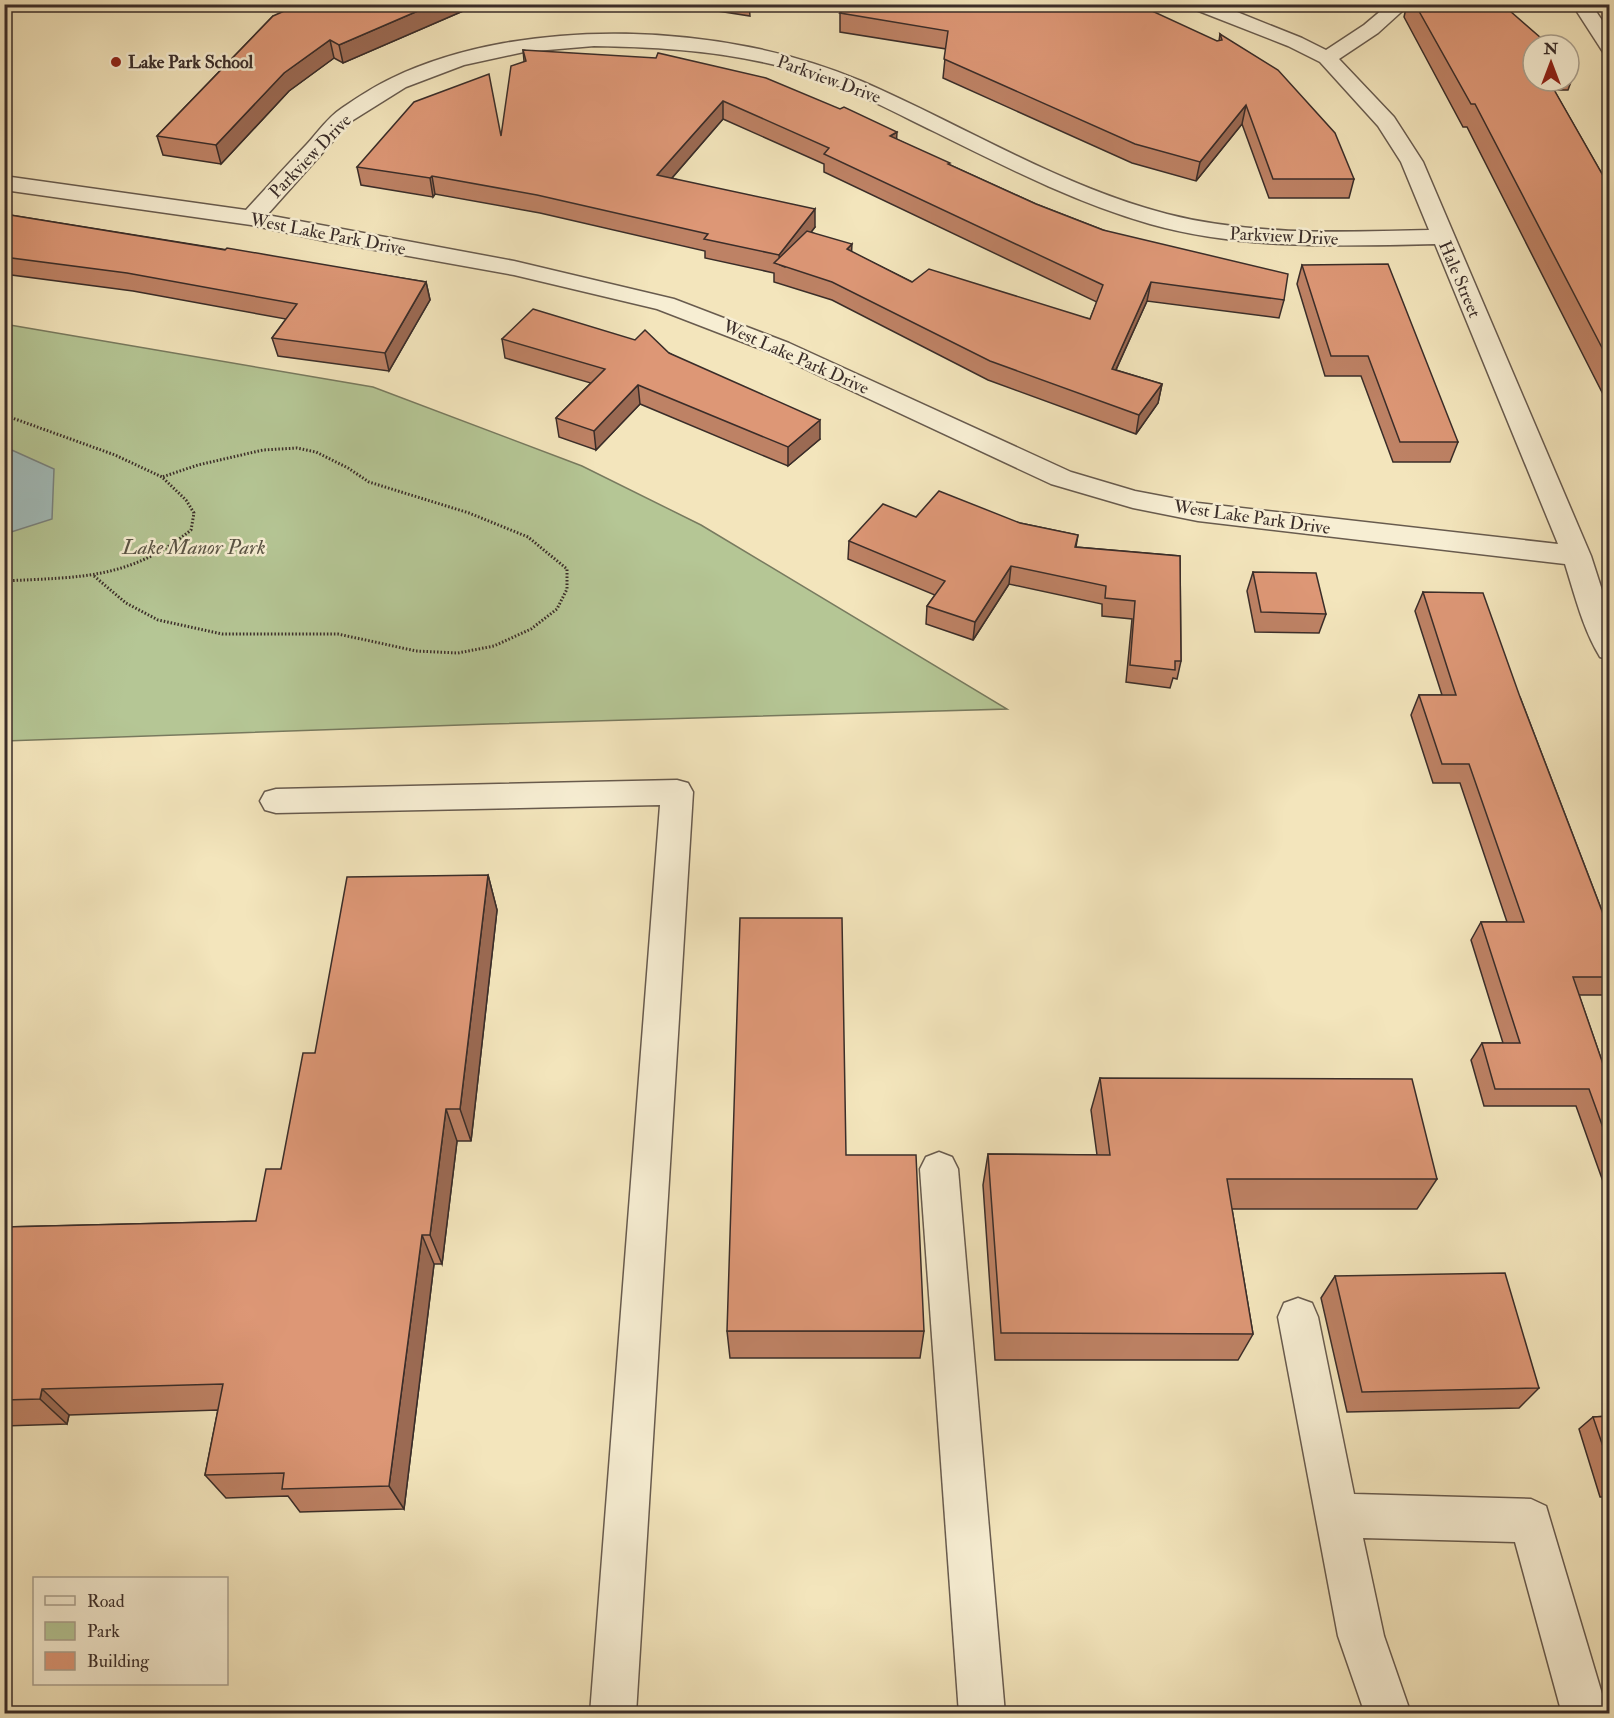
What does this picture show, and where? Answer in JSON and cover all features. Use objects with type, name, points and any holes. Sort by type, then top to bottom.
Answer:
[{"type":"street","name":"Hale Street","points":[[1198,4],[1295,42],[1327,58],[1386,122],[1412,162],[1577,555],[1595,615],[1610,650]]},
{"type":"street","points":[[1327,58],[1371,29],[1401,4]]},
{"type":"street","points":[[1581,4],[1610,48]]},
{"type":"street","name":"Parkview Drive","points":[[251,218],[346,115],[375,96],[411,78],[452,62],[495,51],[582,41],[627,40],[714,46],[797,64],[849,83],[1080,191],[1118,206],[1194,228],[1262,237],[1312,240],[1442,237]]},
{"type":"street","name":"West Lake Park Drive","points":[[4,183],[251,218],[325,234],[514,268],[665,304],[780,348],[1060,478],[1133,499],[1198,512],[1577,555]]},
{"type":"street","points":[[276,801],[677,792],[614,1713]]},
{"type":"street","points":[[939,1169],[982,1713]]},
{"type":"street","points":[[1298,1317],[1361,1636],[1388,1713]]},
{"type":"street","points":[[1337,1515],[1531,1521],[1585,1713]]},
{"type":"path","points":[[4,16],[26,4]]},
{"type":"path","points":[[69,4],[74,4]]},
{"type":"path","points":[[4,415],[105,451],[162,477],[186,500],[194,513],[191,530],[178,541],[145,560],[94,576],[4,581]]},
{"type":"path","points":[[94,576],[126,603],[158,620],[212,632],[222,634],[338,634],[416,651],[458,653],[494,646],[531,629],[557,609],[567,589],[567,569],[528,537],[469,513],[369,482],[348,468],[316,452],[297,448],[263,450],[198,465],[162,477]]},
{"type":"green space","name":"Lake Manor Park","points":[[4,324],[373,387],[582,466],[701,525],[1007,709],[5,741]]},
{"type":"water","points":[[5,447],[54,469],[52,519],[5,534]]},
{"type":"building","points":[[300,4],[434,4],[339,45],[330,40],[284,73],[216,145],[157,136],[273,16]]},
{"type":"building","points":[[853,4],[1137,4],[1217,41],[1222,40],[1220,34],[1278,70],[1335,133],[1354,179],[1273,179],[1246,105],[1200,162],[1135,144],[944,59],[948,31],[840,13]]},
{"type":"building","points":[[1415,4],[1502,4],[1535,33],[1521,33],[1521,93],[1556,93],[1610,188],[1610,363],[1475,104],[1471,104]]},
{"type":"building","points":[[523,50],[656,58],[658,53],[766,78],[840,109],[844,107],[897,132],[890,136],[950,163],[948,164],[1036,204],[1103,230],[1288,274],[1284,300],[1151,282],[1112,369],[1162,384],[1139,415],[990,361],[832,282],[774,263],[807,231],[852,244],[847,249],[912,282],[929,269],[1090,319],[1103,285],[824,154],[829,148],[723,101],[657,175],[815,209],[779,255],[704,239],[708,234],[537,195],[432,176],[430,178],[357,167],[414,102],[489,74],[501,136],[511,66],[526,61]]},
{"type":"building","points":[[4,214],[225,250],[227,248],[426,282],[385,353],[272,338],[297,304],[127,273],[4,257]]},
{"type":"building","points":[[1388,264],[1458,442],[1400,442],[1368,356],[1331,356],[1302,265]]},
{"type":"building","points":[[533,309],[635,340],[645,330],[669,353],[820,420],[788,447],[638,385],[594,431],[556,418],[605,369],[502,339]]},
{"type":"building","points":[[939,491],[1020,523],[1078,535],[1075,547],[1180,556],[1181,661],[1175,661],[1175,670],[1130,665],[1135,601],[1105,598],[1106,586],[1011,566],[975,622],[927,606],[945,581],[849,541],[883,504],[916,517]]},
{"type":"building","points":[[1253,572],[1316,573],[1326,614],[1261,612]]},
{"type":"building","points":[[1423,592],[1483,593],[1520,697],[1610,932],[1610,977],[1573,977],[1604,1067],[1610,1067],[1610,1147],[1589,1089],[1495,1089],[1482,1043],[1520,1043],[1481,922],[1524,922],[1469,764],[1442,764],[1419,695],[1456,695]]},
{"type":"building","points":[[488,875],[460,1109],[446,1109],[430,1235],[422,1235],[389,1486],[282,1489],[284,1473],[205,1475],[223,1384],[42,1389],[40,1399],[4,1400],[4,1227],[256,1221],[266,1169],[281,1169],[303,1053],[315,1053],[347,877]]},
{"type":"building","points":[[740,918],[842,918],[846,1155],[916,1155],[924,1331],[727,1331]]},
{"type":"building","points":[[1100,1078],[1412,1079],[1437,1179],[1227,1179],[1253,1334],[1001,1333],[988,1154],[1110,1155]]},
{"type":"building","points":[[1505,1273],[1539,1388],[1362,1392],[1335,1276]]},
{"type":"building","points":[[1610,1416],[1610,1467],[1593,1417]]},
{"type":"place","name":"Lake Park School","points":[[116,62]]}]
